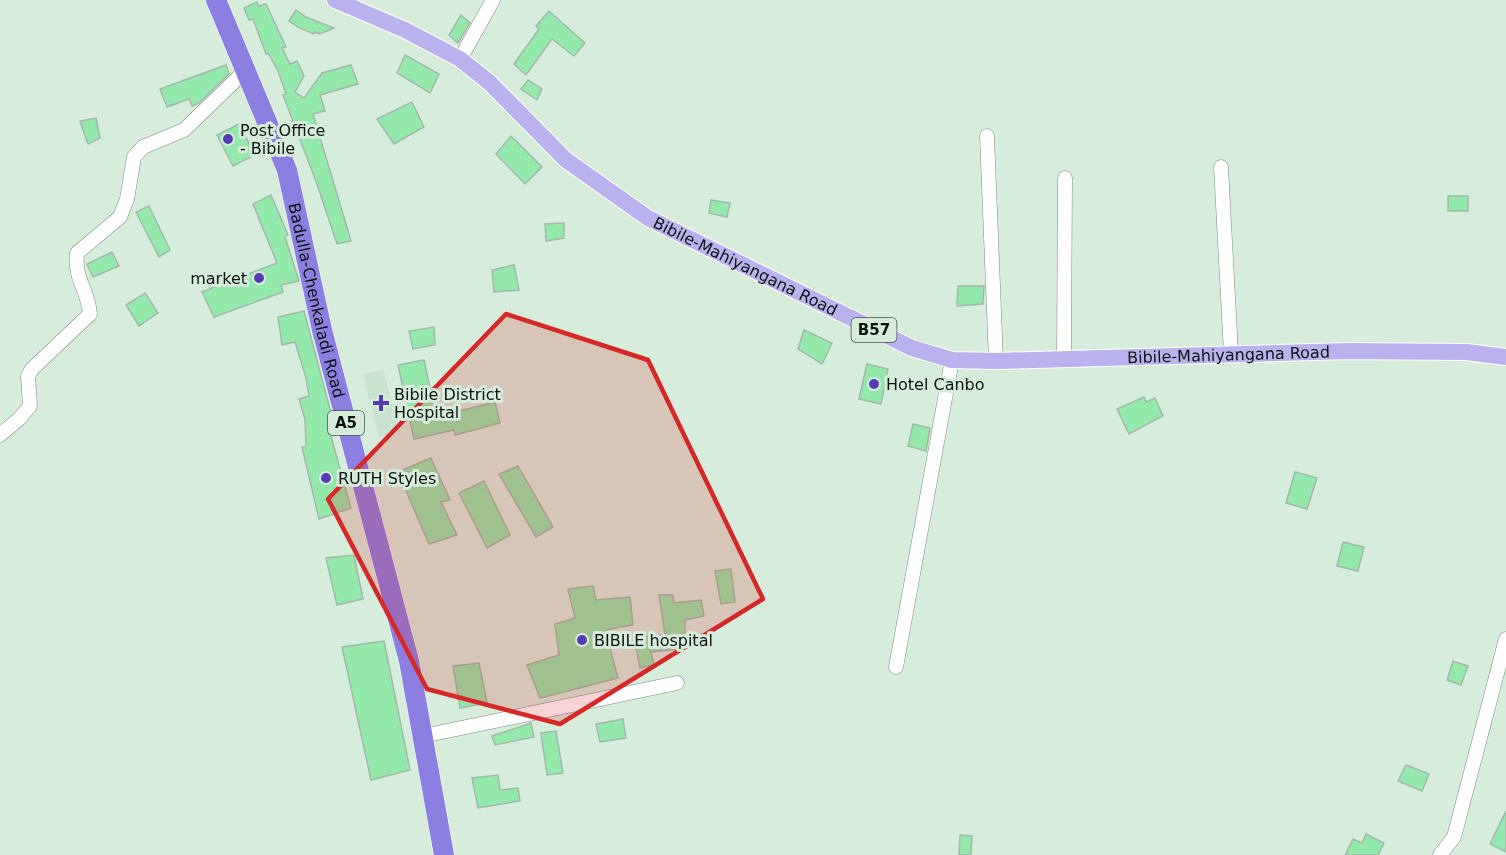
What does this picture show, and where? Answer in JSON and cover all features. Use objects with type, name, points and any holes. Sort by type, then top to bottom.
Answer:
[{"type":"highway","name":"Badulla-Chenkaladi Road","points":[[216,0],[244,72],[287,170],[322,330],[409,661],[444,855]]},
{"type":"main road","name":"Bibile-Mahiyangana Road","points":[[335,0],[405,30],[460,59],[489,82],[566,160],[648,218],[912,348],[952,360],[996,361],[1231,353],[1466,352],[1506,357]]},
{"type":"street","points":[[460,59],[493,0]]},
{"type":"street","points":[[0,435],[30,406],[28,376],[32,369],[90,314],[89,301],[75,271],[77,253],[120,217],[127,200],[134,157],[143,147],[184,130],[244,72]]},
{"type":"street","points":[[987,136],[996,361]]},
{"type":"street","points":[[1221,167],[1231,353]]},
{"type":"street","points":[[1064,358],[1065,178]]},
{"type":"street","points":[[896,667],[952,360]]},
{"type":"street","points":[[1448,855],[1506,639]]},
{"type":"street","points":[[423,736],[677,683]]},
{"type":"street","points":[[1440,855],[1454,837]]},
{"type":"highlighted area","points":[[506,314],[648,360],[763,599],[560,724],[427,689],[328,499]]},
{"type":"shaded area","name":"Bibile District Hospital","points":[[383,369],[400,433],[379,437],[363,374]]},
{"type":"building","points":[[257,2],[259,6],[266,4],[286,47],[282,48],[290,64],[297,61],[304,76],[295,92],[304,98],[322,73],[351,65],[358,84],[320,95],[325,111],[313,114],[351,241],[337,244],[283,95],[286,94],[278,71],[268,53],[266,54],[253,19],[249,20],[244,8]]},
{"type":"building","points":[[296,10],[306,17],[334,28],[314,34],[298,27],[289,21]]},
{"type":"building","points":[[549,11],[585,43],[574,56],[552,39],[526,75],[514,64],[539,29],[536,26]]},
{"type":"building","points":[[461,15],[470,23],[458,43],[449,35]]},
{"type":"building","points":[[405,55],[439,74],[430,93],[397,73]]},
{"type":"building","points":[[226,65],[229,74],[199,103],[192,106],[189,99],[167,107],[160,89]]},
{"type":"building","points":[[528,80],[542,89],[537,100],[521,89]]},
{"type":"building","points":[[412,102],[424,127],[394,144],[377,119]]},
{"type":"building","points":[[96,118],[100,138],[88,144],[80,121]]},
{"type":"building","points":[[239,124],[255,155],[233,166],[217,135]]},
{"type":"building","points":[[511,136],[542,167],[525,184],[496,154]]},
{"type":"building","points":[[271,195],[288,235],[285,237],[299,281],[281,285],[283,292],[214,317],[202,292],[277,263],[253,204]]},
{"type":"building","points":[[1448,196],[1468,196],[1468,211],[1448,211]]},
{"type":"building","points":[[711,200],[730,203],[727,217],[709,213]]},
{"type":"building","points":[[149,206],[170,250],[159,257],[136,212]]},
{"type":"building","points":[[564,223],[564,238],[546,241],[545,224]]},
{"type":"building","points":[[112,252],[119,266],[93,277],[87,264]]},
{"type":"building","points":[[514,265],[519,290],[494,292],[492,270]]},
{"type":"building","points":[[958,286],[984,286],[983,304],[957,306]]},
{"type":"building","points":[[145,293],[158,313],[139,326],[126,305]]},
{"type":"building","points":[[304,311],[335,428],[329,429],[351,508],[319,519],[302,447],[306,446],[305,419],[299,399],[309,396],[306,378],[295,342],[282,345],[278,317]]},
{"type":"building","points":[[434,327],[435,345],[413,349],[409,331]]},
{"type":"building","points":[[804,330],[832,343],[822,364],[798,349]]},
{"type":"building","points":[[424,360],[436,417],[495,402],[500,423],[455,435],[454,430],[414,439],[398,365]]},
{"type":"building","name":"Hotel Canbo","points":[[867,364],[888,369],[881,404],[859,399]]},
{"type":"building","points":[[1144,397],[1146,402],[1155,398],[1163,416],[1129,434],[1117,409]]},
{"type":"building","points":[[913,424],[930,428],[926,451],[908,446]]},
{"type":"building","points":[[431,458],[450,500],[441,502],[457,535],[429,544],[398,472]]},
{"type":"building","points":[[518,466],[553,527],[536,537],[499,474]]},
{"type":"building","points":[[1295,472],[1317,478],[1307,509],[1286,503]]},
{"type":"building","points":[[484,481],[510,535],[487,548],[459,493]]},
{"type":"building","points":[[1343,542],[1364,547],[1358,571],[1337,566]]},
{"type":"building","points":[[354,555],[363,599],[337,605],[326,558]]},
{"type":"building","points":[[731,569],[735,602],[721,604],[715,571]]},
{"type":"building","name":"BIBILE hospital","points":[[593,586],[596,600],[630,597],[633,625],[605,630],[618,678],[540,698],[527,665],[559,655],[555,624],[575,618],[568,589]]},
{"type":"building","points":[[659,595],[673,595],[674,603],[701,600],[704,616],[685,620],[685,638],[700,637],[698,647],[651,652],[654,665],[640,668],[634,637],[665,635]]},
{"type":"building","points":[[384,641],[410,770],[371,780],[342,647]]},
{"type":"building","points":[[1453,661],[1468,666],[1461,685],[1447,680]]},
{"type":"building","points":[[479,663],[487,703],[460,708],[453,666]]},
{"type":"building","points":[[623,719],[626,738],[600,742],[596,724]]},
{"type":"building","points":[[531,723],[534,737],[495,745],[492,736]]},
{"type":"building","points":[[556,731],[563,773],[547,775],[541,733]]},
{"type":"building","points":[[1406,765],[1429,774],[1422,791],[1398,781]]},
{"type":"building","points":[[498,775],[500,790],[518,788],[520,801],[478,808],[472,778]]},
{"type":"building","points":[[1506,811],[1506,852],[1490,844]]},
{"type":"building","points":[[1366,834],[1384,843],[1378,855],[1345,855],[1353,839],[1362,843]]},
{"type":"building","points":[[960,835],[972,836],[971,855],[959,855]]},
{"type":"place","name":"Post Office - Bibile","points":[[228,139]]},
{"type":"place","name":"market","points":[[259,278]]},
{"type":"place","name":"Hotel Canbo","points":[[874,384]]},
{"type":"place","name":"Bibile District Hospital","points":[[381,403]]},
{"type":"place","name":"RUTH Styles","points":[[326,478]]},
{"type":"place","name":"BIBILE hospital","points":[[582,640]]}]
